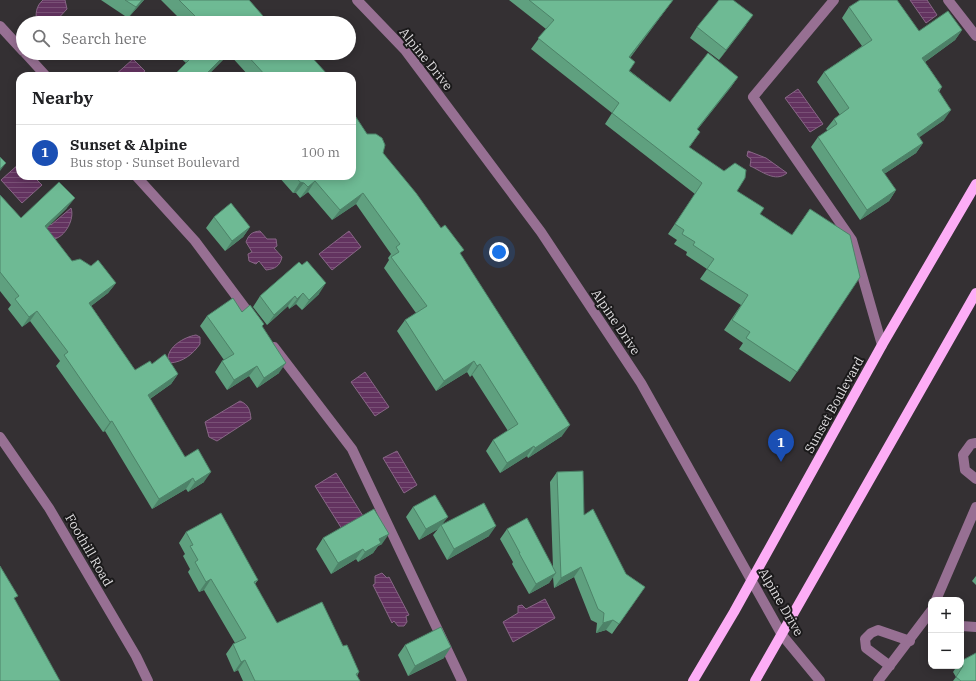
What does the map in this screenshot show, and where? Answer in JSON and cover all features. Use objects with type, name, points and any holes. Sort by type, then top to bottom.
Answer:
[{"type":"main road","name":"Sunset Boulevard","points":[[692,681],[752,579],[882,345],[976,184]]},
{"type":"main road","points":[[755,681],[976,293]]},
{"type":"street","name":"Alpine Drive","points":[[357,0],[405,50],[542,232],[641,383],[782,635],[820,681]]},
{"type":"street","points":[[834,0],[753,97],[852,240],[882,345]]},
{"type":"street","points":[[948,0],[976,36]]},
{"type":"street","points":[[0,26],[16,43]]},
{"type":"street","points":[[31,60],[42,72]]},
{"type":"street","points":[[140,180],[195,241],[352,449],[462,681]]},
{"type":"street","name":"Foothill Road","points":[[0,437],[49,508],[136,656],[148,681]]},
{"type":"street","points":[[976,443],[971,444],[963,455],[965,470],[976,479]]},
{"type":"street","points":[[937,597],[976,507]]},
{"type":"street","points":[[878,681],[928,617]]},
{"type":"street","points":[[964,626],[976,627]]},
{"type":"street","points":[[890,666],[866,648],[865,639],[871,633],[878,630],[910,641]]},
{"type":"shaded area","points":[[43,0],[65,0],[67,9],[60,16],[36,16],[39,5]]},
{"type":"shaded area","points":[[910,0],[927,0],[937,15],[926,23]]},
{"type":"shaded area","points":[[132,60],[134,60],[145,71],[144,72],[118,72]]},
{"type":"shaded area","points":[[798,89],[823,124],[810,132],[785,98]]},
{"type":"shaded area","points":[[748,151],[766,158],[787,173],[778,177],[768,175],[750,166],[751,159],[747,156]]},
{"type":"shaded area","points":[[16,167],[16,180],[37,180],[42,185],[22,203],[1,180]]},
{"type":"shaded area","points":[[71,208],[72,217],[68,227],[62,235],[54,239],[20,219],[41,214],[51,225]]},
{"type":"shaded area","points":[[260,231],[267,239],[276,239],[277,246],[274,248],[282,257],[278,265],[272,269],[266,270],[259,261],[256,264],[249,261],[248,254],[252,252],[246,242],[251,234]]},
{"type":"shaded area","points":[[349,231],[361,247],[332,270],[319,254]]},
{"type":"shaded area","points":[[196,335],[200,337],[200,344],[194,351],[179,361],[170,363],[168,360],[168,355],[173,347],[182,340]]},
{"type":"shaded area","points":[[365,372],[389,407],[375,416],[351,382]]},
{"type":"shaded area","points":[[240,401],[248,408],[251,419],[217,441],[209,437],[205,422]]},
{"type":"shaded area","points":[[397,451],[417,485],[404,493],[383,458]]},
{"type":"shaded area","points":[[336,473],[363,516],[342,529],[315,486]]},
{"type":"shaded area","points":[[382,573],[387,578],[389,577],[409,615],[406,616],[407,622],[404,626],[398,626],[394,621],[392,623],[373,585],[375,584],[375,576]]},
{"type":"shaded area","points":[[545,599],[555,618],[513,642],[503,622],[518,613],[518,606],[522,605],[526,609]]},
{"type":"building","points":[[125,0],[142,0],[136,7]]},
{"type":"building","points":[[179,0],[249,0],[263,16],[195,16]]},
{"type":"building","points":[[529,0],[673,0],[629,57],[635,62],[629,71],[670,102],[708,53],[738,77],[697,129],[700,132],[689,147],[724,171],[735,163],[746,170],[745,178],[737,191],[764,208],[760,214],[792,235],[810,209],[850,235],[860,277],[797,372],[746,338],[750,332],[732,320],[748,295],[707,269],[714,259],[693,245],[695,242],[682,234],[684,230],[675,224],[702,183],[612,113],[619,103],[538,38],[554,20]]},
{"type":"building","points":[[719,0],[733,0],[753,15],[726,50],[697,27]]},
{"type":"building","points":[[860,0],[897,0],[919,31],[948,11],[962,30],[922,58],[942,87],[938,90],[951,110],[917,134],[923,143],[882,170],[896,190],[867,210],[818,137],[837,124],[834,119],[849,108],[824,72],[872,40],[849,7]]},
{"type":"building","points":[[189,60],[220,60],[208,72],[177,72]]},
{"type":"building","points":[[251,60],[314,60],[325,72],[262,72]]},
{"type":"building","points":[[356,117],[367,134],[376,134],[382,138],[385,145],[383,153],[416,193],[441,228],[445,225],[464,250],[460,253],[570,425],[535,448],[534,446],[507,463],[493,440],[518,424],[480,364],[477,366],[474,361],[444,381],[405,320],[427,306],[391,257],[399,252],[396,247],[400,244],[363,193],[340,210],[315,181],[308,187],[304,183],[298,180],[356,180]]},
{"type":"building","points":[[0,157],[6,163],[0,169]]},
{"type":"building","points":[[59,182],[75,198],[45,226],[72,261],[80,259],[91,266],[98,260],[116,283],[89,303],[135,370],[150,361],[152,364],[165,354],[178,374],[148,395],[185,457],[198,449],[211,472],[195,482],[193,478],[159,499],[112,421],[110,422],[64,355],[68,352],[37,311],[29,317],[15,299],[19,296],[0,272],[0,195],[21,218]]},
{"type":"building","points":[[231,203],[250,227],[232,241],[214,217]]},
{"type":"building","points":[[307,261],[326,283],[309,300],[303,293],[297,299],[295,296],[274,315],[260,296],[299,262],[302,265]]},
{"type":"building","points":[[233,298],[242,312],[250,305],[264,324],[262,326],[286,363],[264,378],[257,366],[234,380],[222,361],[234,354],[207,316]]},
{"type":"building","points":[[583,471],[584,515],[593,509],[626,574],[645,587],[619,624],[613,620],[603,623],[604,613],[598,609],[581,567],[561,578],[557,472]]},
{"type":"building","points":[[435,495],[448,517],[426,529],[413,507]]},
{"type":"building","points":[[484,503],[496,526],[454,549],[441,525]]},
{"type":"building","points":[[374,509],[389,534],[379,539],[381,543],[365,552],[363,549],[338,563],[323,538]]},
{"type":"building","points":[[221,513],[258,580],[254,582],[277,623],[322,602],[343,646],[347,645],[359,672],[356,674],[360,681],[255,681],[245,660],[241,662],[233,644],[246,638],[211,579],[206,582],[195,562],[198,560],[190,546],[193,545],[186,532]]},
{"type":"building","points":[[527,518],[556,573],[536,584],[507,529]]},
{"type":"building","points":[[0,566],[18,596],[14,598],[60,681],[0,681]]},
{"type":"building","points":[[441,627],[451,647],[415,666],[405,645]]},
{"type":"building","points":[[976,653],[976,681],[961,681],[956,677],[961,669],[964,669],[964,659]]},
{"type":"place","name":"Sunset & Alpine","points":[[781,462]]}]
